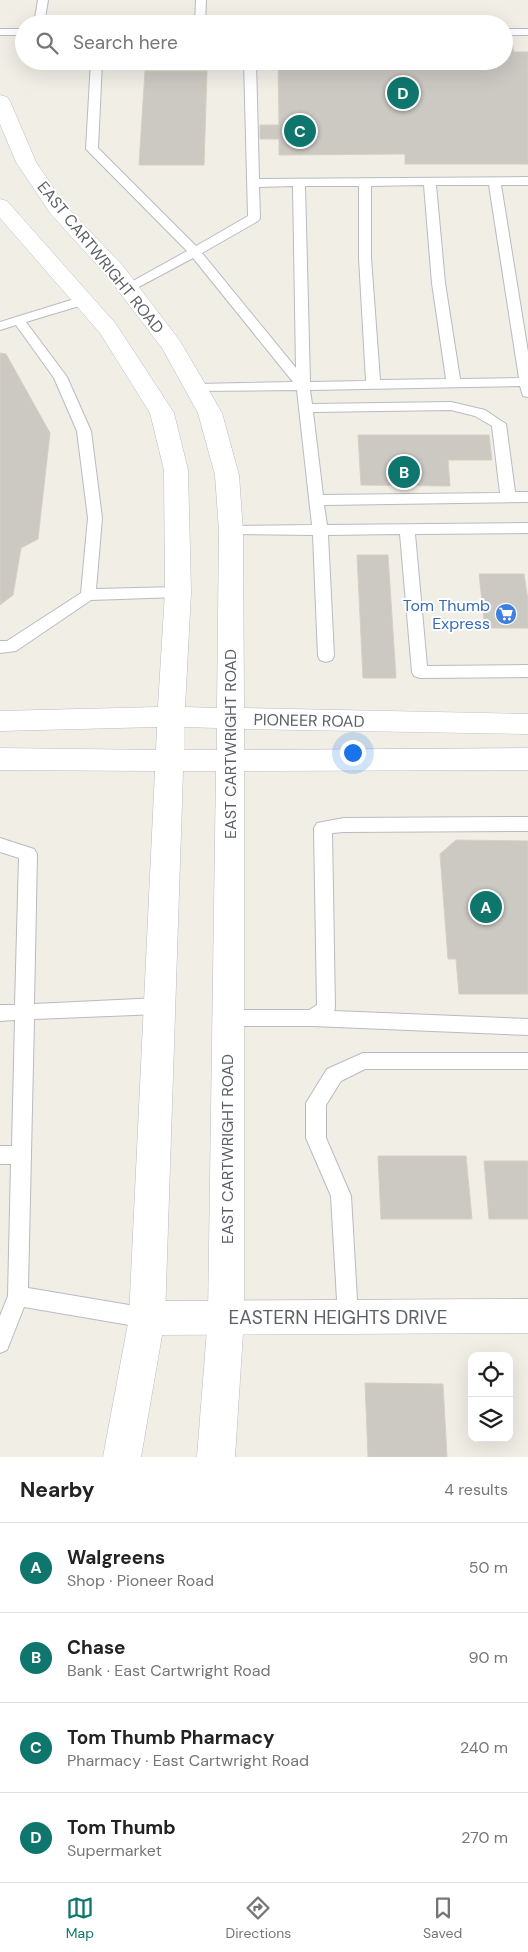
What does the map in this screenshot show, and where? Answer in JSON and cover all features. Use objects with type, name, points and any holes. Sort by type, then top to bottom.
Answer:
[{"type":"main road","name":"EAST CARTWRIGHT ROAD","points":[[1,104],[26,162],[57,209],[115,270],[106,293],[113,337],[162,414],[176,470],[178,592],[169,761],[147,1318],[122,1457]]},
{"type":"main road","name":"EAST CARTWRIGHT ROAD","points":[[0,205],[172,346],[210,413],[226,467],[231,531],[226,1318],[216,1457]]},
{"type":"main road","name":"PIONEER ROAD","points":[[0,721],[171,717],[528,724]]},
{"type":"main road","points":[[0,759],[169,761],[528,759]]},
{"type":"main road","name":"EASTERN HEIGHTS DRIVE","points":[[147,1318],[528,1316]]},
{"type":"lane","points":[[40,15],[43,0]]},
{"type":"lane","points":[[200,15],[201,0]]},
{"type":"lane","points":[[0,32],[15,32]]},
{"type":"lane","points":[[513,32],[528,32]]},
{"type":"lane","points":[[96,70],[92,149],[196,252],[303,386]]},
{"type":"lane","points":[[0,326],[106,293],[196,252],[254,218],[250,70]]},
{"type":"lane","points":[[252,183],[528,181]]},
{"type":"lane","points":[[365,182],[365,258],[373,384]]},
{"type":"lane","points":[[430,182],[431,209],[445,333],[454,384]]},
{"type":"lane","points":[[197,388],[373,384],[454,384],[527,387],[494,182]]},
{"type":"lane","points":[[298,183],[303,386],[320,529],[326,656]]},
{"type":"lane","points":[[19,321],[60,377],[84,431],[95,518],[88,594]]},
{"type":"lane","points":[[306,408],[451,406],[480,413],[499,424],[508,497]]},
{"type":"lane","points":[[317,500],[528,497]]},
{"type":"lane","points":[[231,531],[528,528]]},
{"type":"lane","points":[[407,529],[420,672],[528,670]]},
{"type":"lane","points":[[0,648],[10,647],[88,594],[178,592]]},
{"type":"lane","points":[[313,1018],[326,1008],[323,828],[344,825],[528,824]]},
{"type":"lane","points":[[0,845],[28,854],[18,1296],[0,1343]]},
{"type":"lane","points":[[0,1013],[159,1006]]},
{"type":"lane","points":[[227,1018],[313,1018],[528,1027]]},
{"type":"lane","points":[[348,1317],[341,1196],[316,1138],[316,1103],[334,1075],[363,1061],[528,1061]]},
{"type":"lane","points":[[0,1155],[22,1155]]},
{"type":"lane","points":[[18,1296],[147,1318]]},
{"type":"building","points":[[513,47],[514,52],[528,52],[528,164],[405,164],[405,154],[279,155],[279,139],[260,139],[260,125],[279,125],[278,70],[513,70]]},
{"type":"building","points":[[145,71],[207,71],[204,165],[139,165]]},
{"type":"building","points":[[0,353],[6,354],[50,433],[38,539],[21,548],[13,595],[0,605]]},
{"type":"building","points":[[358,435],[489,435],[492,460],[448,460],[450,486],[361,485]]},
{"type":"building","points":[[357,555],[388,555],[396,678],[363,678]]},
{"type":"building","name":"Tom Thumb Express","points":[[479,574],[524,574],[528,600],[528,628],[485,628]]},
{"type":"building","points":[[456,840],[528,841],[528,994],[459,994],[456,959],[448,959],[440,854]]},
{"type":"building","points":[[378,1156],[466,1156],[472,1219],[381,1219]]},
{"type":"building","points":[[484,1161],[528,1161],[528,1219],[489,1219]]},
{"type":"building","points":[[365,1383],[443,1384],[447,1457],[368,1457]]},
{"type":"place","name":"Tom Thumb","points":[[403,93]]},
{"type":"place","name":"Tom Thumb Pharmacy","points":[[300,131]]},
{"type":"place","name":"Chase","points":[[404,472]]},
{"type":"place","name":"Tom Thumb Express","points":[[506,614]]},
{"type":"place","name":"Walgreens","points":[[486,907]]}]
